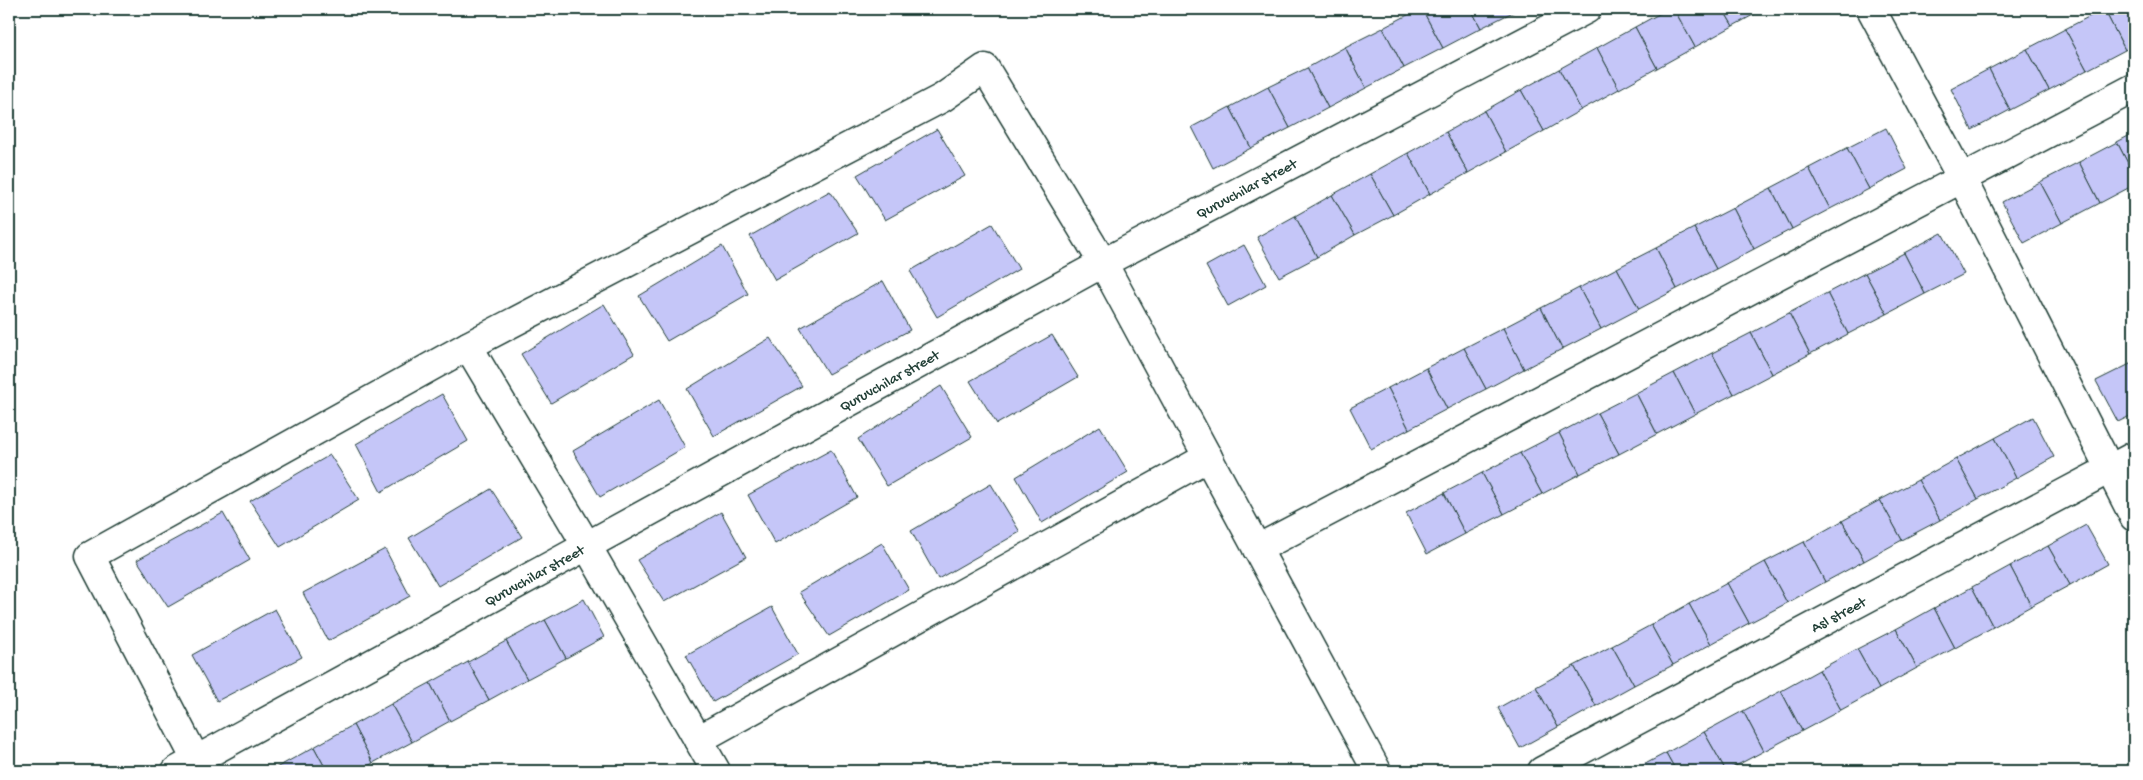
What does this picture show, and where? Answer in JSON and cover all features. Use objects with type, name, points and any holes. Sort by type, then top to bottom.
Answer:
[{"type":"street","name":"Quruvchilar street","points":[[186,765],[1104,263],[1587,9]]},
{"type":"street","points":[[1871,9],[1962,179],[2134,517]]},
{"type":"street","points":[[186,765],[90,556],[468,346],[942,98],[985,68],[1104,263],[1377,771]]},
{"type":"street","points":[[1257,549],[2134,88]]},
{"type":"street","points":[[468,346],[587,546],[716,771]]},
{"type":"street","name":"Asl street","points":[[1542,771],[2134,456]]},
{"type":"street","points":[[698,740],[1208,458]]},
{"type":"building","points":[[1422,9],[1443,48],[1404,68],[1383,28]]},
{"type":"building","points":[[1422,9],[1471,9],[1481,28],[1443,48]]},
{"type":"building","points":[[1471,9],[1519,9],[1481,28]]},
{"type":"building","points":[[1668,9],[1674,9],[1695,47],[1657,68],[1635,27]]},
{"type":"building","points":[[1674,9],[1723,9],[1733,26],[1695,47]]},
{"type":"building","points":[[1723,9],[1764,9],[1733,26]]},
{"type":"building","points":[[2104,9],[2134,9],[2134,45],[2125,50]]},
{"type":"building","points":[[2104,9],[2125,50],[2087,70],[2065,29]]},
{"type":"building","points":[[1635,27],[1657,68],[1619,89],[1597,48]]},
{"type":"building","points":[[1383,28],[1404,68],[1366,88],[1345,47]]},
{"type":"building","points":[[2065,29],[2087,70],[2049,90],[2027,49]]},
{"type":"building","points":[[1345,47],[1366,88],[1328,108],[1307,68]]},
{"type":"building","points":[[1597,48],[1619,89],[1581,110],[1559,69]]},
{"type":"building","points":[[2027,49],[2049,90],[2010,110],[1989,69]]},
{"type":"building","points":[[1307,68],[1328,108],[1290,128],[1268,87]]},
{"type":"building","points":[[1559,69],[1581,110],[1544,131],[1521,90]]},
{"type":"building","points":[[1989,69],[2010,110],[1972,130],[1951,89]]},
{"type":"building","points":[[1268,87],[1290,128],[1251,148],[1230,107]]},
{"type":"building","points":[[1521,90],[1544,131],[1506,152],[1484,111]]},
{"type":"building","points":[[1230,107],[1251,148],[1213,168],[1192,127]]},
{"type":"building","points":[[1484,111],[1506,152],[1468,173],[1446,132]]},
{"type":"building","points":[[1886,128],[1907,169],[1869,189],[1847,148]]},
{"type":"building","points":[[937,129],[965,176],[885,220],[857,175]]},
{"type":"building","points":[[1446,132],[1468,173],[1430,194],[1408,153]]},
{"type":"building","points":[[2134,133],[2134,175],[2117,142]]},
{"type":"building","points":[[2117,142],[2134,175],[2134,185],[2100,203],[2079,162]]},
{"type":"building","points":[[1847,148],[1869,189],[1830,209],[1809,168]]},
{"type":"building","points":[[1408,153],[1430,194],[1393,215],[1370,174]]},
{"type":"building","points":[[2079,162],[2100,203],[2062,223],[2040,182]]},
{"type":"building","points":[[1809,168],[1830,209],[1792,229],[1771,188]]},
{"type":"building","points":[[1370,174],[1393,215],[1355,235],[1332,195]]},
{"type":"building","points":[[2040,182],[2062,223],[2024,243],[2002,202]]},
{"type":"building","points":[[1771,188],[1792,229],[1754,249],[1733,208]]},
{"type":"building","points":[[830,191],[858,233],[775,280],[750,236]]},
{"type":"building","points":[[1332,195],[1355,235],[1317,257],[1295,216]]},
{"type":"building","points":[[1733,208],[1754,249],[1716,269],[1694,228]]},
{"type":"building","points":[[1295,216],[1317,257],[1279,277],[1257,237]]},
{"type":"building","points":[[992,224],[1019,269],[937,317],[910,271]]},
{"type":"building","points":[[1694,228],[1716,269],[1677,289],[1656,248]]},
{"type":"building","points":[[1942,233],[1964,274],[1925,294],[1904,253]]},
{"type":"building","points":[[1244,245],[1266,285],[1228,306],[1206,266]]},
{"type":"building","points":[[722,246],[748,294],[667,341],[639,296]]},
{"type":"building","points":[[1656,248],[1677,289],[1639,309],[1617,268]]},
{"type":"building","points":[[1904,253],[1925,294],[1887,314],[1865,273]]},
{"type":"building","points":[[1617,268],[1639,309],[1601,329],[1579,288]]},
{"type":"building","points":[[1865,273],[1887,314],[1848,334],[1827,293]]},
{"type":"building","points":[[883,281],[910,330],[828,374],[800,328]]},
{"type":"building","points":[[1579,288],[1601,329],[1562,349],[1541,308]]},
{"type":"building","points":[[1827,293],[1848,334],[1810,354],[1789,313]]},
{"type":"building","points":[[604,304],[634,354],[551,403],[521,354]]},
{"type":"building","points":[[1541,308],[1562,349],[1524,369],[1503,328]]},
{"type":"building","points":[[1789,313],[1810,354],[1772,374],[1751,333]]},
{"type":"building","points":[[1503,328],[1524,369],[1486,389],[1464,348]]},
{"type":"building","points":[[1751,333],[1772,374],[1734,394],[1712,353]]},
{"type":"building","points":[[1052,335],[1078,377],[997,424],[970,381]]},
{"type":"building","points":[[770,338],[802,386],[714,436],[687,389]]},
{"type":"building","points":[[1464,348],[1486,389],[1447,409],[1426,368]]},
{"type":"building","points":[[1712,353],[1734,394],[1695,414],[1674,373]]},
{"type":"building","points":[[2134,362],[2134,414],[2118,422],[2096,381]]},
{"type":"building","points":[[1426,368],[1447,409],[1409,429],[1388,388]]},
{"type":"building","points":[[1674,373],[1695,414],[1657,434],[1636,393]]},
{"type":"building","points":[[941,386],[972,437],[887,486],[858,439]]},
{"type":"building","points":[[1388,388],[1409,429],[1371,449],[1350,408]]},
{"type":"building","points":[[1636,393],[1657,434],[1619,454],[1597,413]]},
{"type":"building","points":[[442,394],[468,441],[381,492],[356,444]]},
{"type":"building","points":[[659,400],[685,447],[600,497],[573,451]]},
{"type":"building","points":[[1597,413],[1619,454],[1580,474],[1559,433]]},
{"type":"building","points":[[2033,417],[2054,457],[2016,478],[1995,438]]},
{"type":"building","points":[[1100,426],[1128,472],[1042,523],[1016,477]]},
{"type":"building","points":[[1559,433],[1580,474],[1542,494],[1520,453]]},
{"type":"building","points":[[1995,438],[2016,478],[1978,499],[1956,459]]},
{"type":"building","points":[[831,450],[857,497],[775,544],[748,495]]},
{"type":"building","points":[[1520,453],[1542,494],[1504,514],[1482,473]]},
{"type":"building","points":[[330,455],[359,500],[280,547],[250,501]]},
{"type":"building","points":[[1956,459],[1978,499],[1940,520],[1918,480]]},
{"type":"building","points":[[1482,473],[1504,514],[1465,534],[1444,493]]},
{"type":"building","points":[[1918,480],[1940,520],[1902,540],[1880,500]]},
{"type":"building","points":[[991,484],[1020,532],[938,579],[911,531]]},
{"type":"building","points":[[491,489],[522,537],[438,586],[409,538]]},
{"type":"building","points":[[1444,493],[1465,534],[1427,554],[1406,513]]},
{"type":"building","points":[[1880,500],[1902,540],[1864,561],[1842,521]]},
{"type":"building","points":[[721,512],[746,557],[664,602],[637,560]]},
{"type":"building","points":[[223,513],[250,560],[168,607],[137,560]]},
{"type":"building","points":[[1842,521],[1864,561],[1825,582],[1804,542]]},
{"type":"building","points":[[2086,525],[2108,564],[2070,585],[2048,546]]},
{"type":"building","points":[[1804,542],[1825,582],[1787,603],[1765,562]]},
{"type":"building","points":[[882,543],[909,590],[829,636],[799,592]]},
{"type":"building","points":[[2048,546],[2070,585],[2031,606],[2010,566]]},
{"type":"building","points":[[385,549],[410,596],[328,641],[303,593]]},
{"type":"building","points":[[1765,562],[1787,603],[1749,623],[1727,583]]},
{"type":"building","points":[[2010,566],[2031,606],[1993,627],[1972,587]]},
{"type":"building","points":[[1727,583],[1749,623],[1711,644],[1689,604]]},
{"type":"building","points":[[1972,587],[1993,627],[1955,648],[1934,608]]},
{"type":"building","points":[[584,599],[604,637],[566,658],[545,620]]},
{"type":"building","points":[[1689,604],[1711,644],[1673,665],[1651,625]]},
{"type":"building","points":[[772,607],[798,654],[713,702],[686,655]]},
{"type":"building","points":[[1934,608],[1955,648],[1917,668],[1896,629]]},
{"type":"building","points":[[275,609],[302,657],[217,701],[192,655]]},
{"type":"building","points":[[545,620],[566,658],[527,679],[506,641]]},
{"type":"building","points":[[1651,625],[1673,665],[1634,685],[1612,646]]},
{"type":"building","points":[[1896,629],[1917,668],[1879,689],[1857,649]]},
{"type":"building","points":[[506,641],[527,679],[489,700],[468,662]]},
{"type":"building","points":[[1612,646],[1634,685],[1596,706],[1574,666]]},
{"type":"building","points":[[1857,649],[1879,689],[1841,710],[1819,670]]},
{"type":"building","points":[[468,662],[489,700],[450,721],[430,683]]},
{"type":"building","points":[[1574,666],[1596,706],[1558,727],[1536,687]]},
{"type":"building","points":[[1819,670],[1841,710],[1802,731],[1781,691]]},
{"type":"building","points":[[430,683],[450,721],[412,742],[391,704]]},
{"type":"building","points":[[1536,687],[1558,727],[1520,748],[1498,708]]},
{"type":"building","points":[[1781,691],[1802,731],[1764,751],[1743,711]]},
{"type":"building","points":[[391,704],[412,742],[373,763],[353,725]]},
{"type":"building","points":[[1743,711],[1764,751],[1726,771],[1704,732]]},
{"type":"building","points":[[353,725],[373,763],[359,771],[327,771],[314,747]]},
{"type":"building","points":[[1704,732],[1726,771],[1676,771],[1666,753]]},
{"type":"building","points":[[314,747],[327,771],[277,771],[276,768]]},
{"type":"building","points":[[1666,753],[1676,771],[1632,771]]}]
